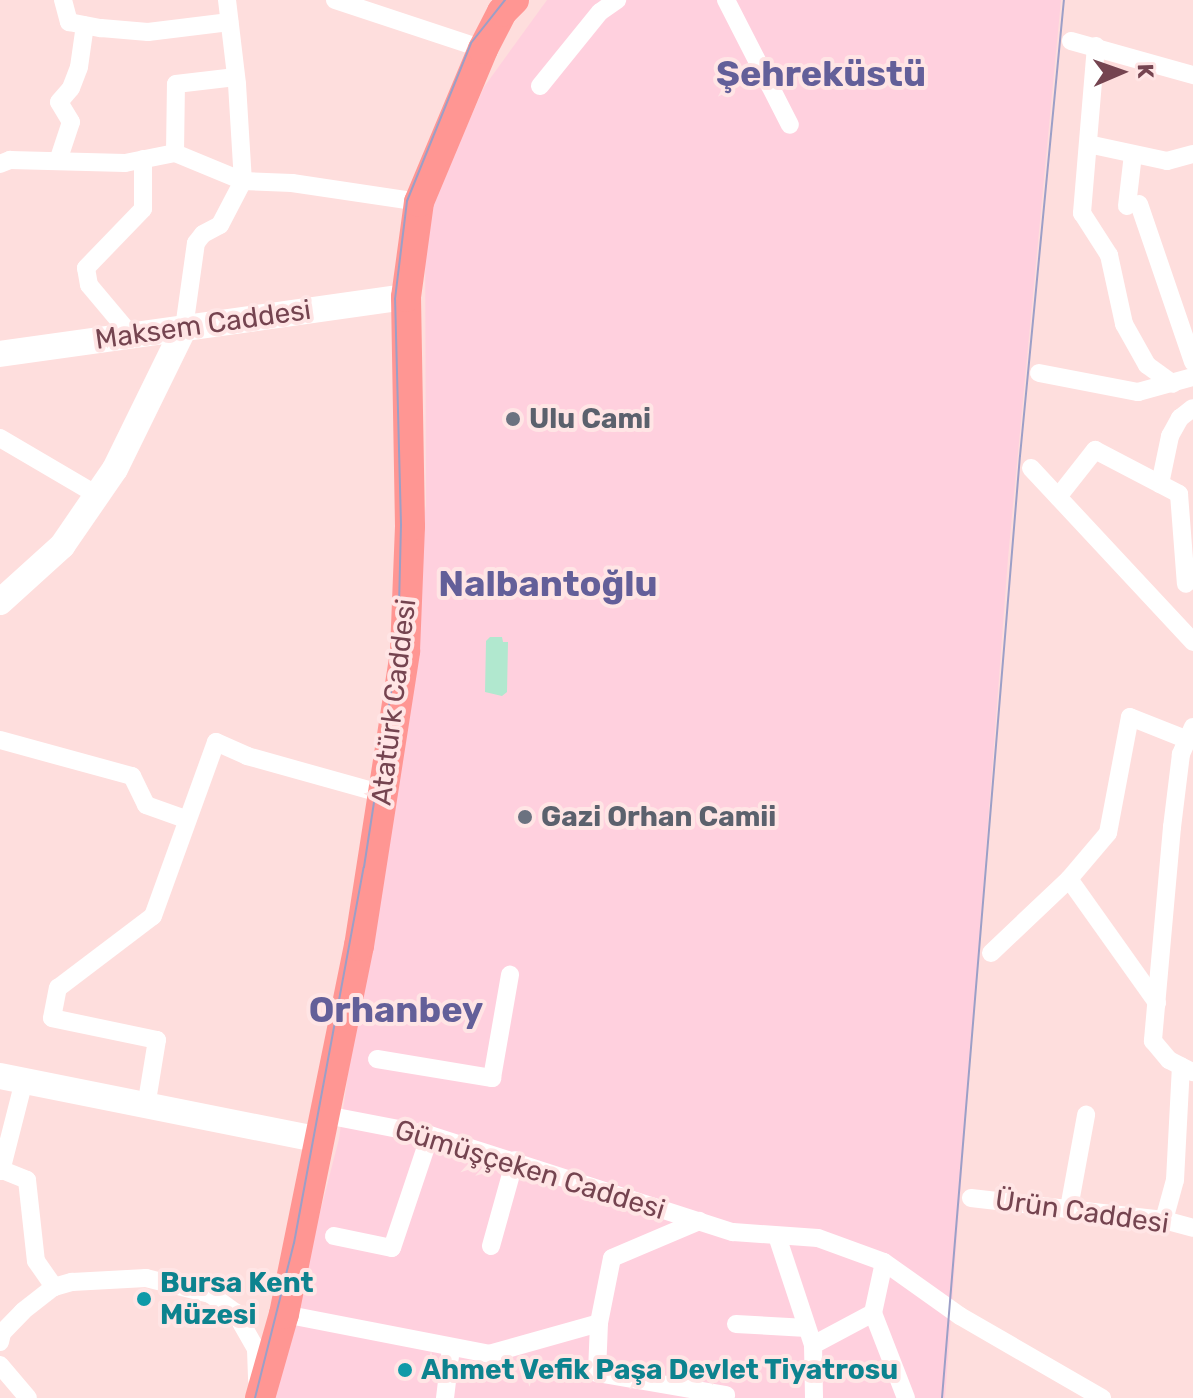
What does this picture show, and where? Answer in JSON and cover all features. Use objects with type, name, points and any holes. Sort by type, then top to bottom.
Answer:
[{"type":"main road","name":"Atatürk Caddesi","points":[[259,1398],[284,1314],[323,1127],[383,794],[405,651],[410,526],[406,297],[419,202],[483,49],[508,4]]},
{"type":"street","points":[[63,0],[69,22],[85,25],[148,32],[229,22]]},
{"type":"street","points":[[0,602],[62,546],[115,469],[161,381],[184,328],[196,243],[203,234],[220,225],[243,181],[227,0]]},
{"type":"street","points":[[540,86],[600,12],[617,0]]},
{"type":"street","points":[[341,1],[483,49]]},
{"type":"street","points":[[729,6],[790,125]]},
{"type":"street","points":[[58,161],[71,122],[59,102],[71,88],[79,67],[85,25]]},
{"type":"street","points":[[1071,41],[1193,75]]},
{"type":"street","points":[[1096,46],[1082,213],[1109,255],[1124,324],[1147,365],[1173,384]]},
{"type":"street","points":[[175,153],[176,84],[236,77]]},
{"type":"street","points":[[1088,144],[1167,161],[1193,154]]},
{"type":"street","points":[[0,164],[10,160],[125,163],[175,153],[243,181],[292,183],[419,202]]},
{"type":"street","points":[[1133,154],[1133,205],[1193,362]]},
{"type":"street","points":[[131,335],[89,285],[86,268],[143,209],[143,159]]},
{"type":"street","name":"Maksem Caddesi","points":[[0,354],[406,297]]},
{"type":"street","points":[[1039,373],[1138,392],[1193,377]]},
{"type":"street","points":[[1160,484],[1170,436],[1180,418],[1193,408]]},
{"type":"street","points":[[0,438],[97,495]]},
{"type":"street","points":[[1058,497],[1095,450],[1179,494],[1188,558],[1186,584]]},
{"type":"street","points":[[1031,468],[1193,642]]},
{"type":"street","points":[[991,953],[1069,879],[1108,833],[1130,717],[1190,734],[1181,754],[1172,827],[1153,1041],[1169,1060],[1187,1069],[1175,1180],[1164,1220]]},
{"type":"street","points":[[0,740],[132,776],[146,805],[185,819]]},
{"type":"street","points":[[146,1107],[157,1040],[52,1018],[58,988],[153,916],[185,819],[216,742],[247,756],[383,794]]},
{"type":"street","points":[[1069,879],[1157,1003]]},
{"type":"street","points":[[377,1059],[492,1078],[510,975]]},
{"type":"street","points":[[54,1287],[36,1261],[27,1180],[1,1170],[12,1078],[146,1107],[323,1127]]},
{"type":"street","points":[[1069,1208],[1086,1115]]},
{"type":"street","name":"Gümüşçeken Caddesi","points":[[323,1127],[430,1135],[733,1232],[818,1238],[884,1262],[960,1316],[1102,1398]]},
{"type":"street","points":[[334,1236],[392,1248],[430,1135]]},
{"type":"street","points":[[491,1246],[515,1160]]},
{"type":"street","name":"Ürün Caddesi","points":[[971,1198],[1164,1220],[1193,1228]]},
{"type":"street","points":[[699,1221],[612,1258],[599,1323],[597,1373],[663,1391],[726,1395]]},
{"type":"street","points":[[777,1236],[810,1337],[814,1398]]},
{"type":"street","points":[[884,1262],[873,1313],[906,1398]]},
{"type":"street","points":[[1,1336],[54,1287],[72,1282],[146,1278],[210,1294],[235,1312],[256,1349],[259,1398]]},
{"type":"street","points":[[736,1324],[810,1337],[873,1313]]},
{"type":"street","points":[[284,1314],[489,1354],[599,1323]]},
{"type":"street","points":[[445,1398],[451,1348]]},
{"type":"street","points":[[0,1365],[28,1398]]},
{"type":"shaded area","points":[[547,0],[1061,0],[1008,558],[945,1398],[272,1398],[339,1139],[426,505],[425,221],[484,87]]},
{"type":"shaded area","points":[[490,637],[502,637],[503,642],[508,642],[507,692],[502,696],[485,692],[486,641]]},
{"type":"tram line","points":[[255,1398],[294,1243],[364,867],[398,647],[401,525],[395,299],[407,201],[471,43],[505,0]]},
{"type":"tram line","points":[[942,1398],[1020,456],[1064,0]]},
{"type":"place","name":"Ulu Cami","points":[[513,419]]},
{"type":"place","name":"Gazi Orhan Camii","points":[[525,817]]},
{"type":"place","name":"Bursa Kent Müzesi","points":[[144,1299]]},
{"type":"place","name":"Ahmet Vefik Paşa Devlet Tiyatrosu","points":[[405,1370]]},
{"type":"district","name":"Şehreküstü","points":[[821,74]]},
{"type":"district","name":"Nalbantoğlu","points":[[548,584]]},
{"type":"district","name":"Orhanbey","points":[[396,1010]]}]
